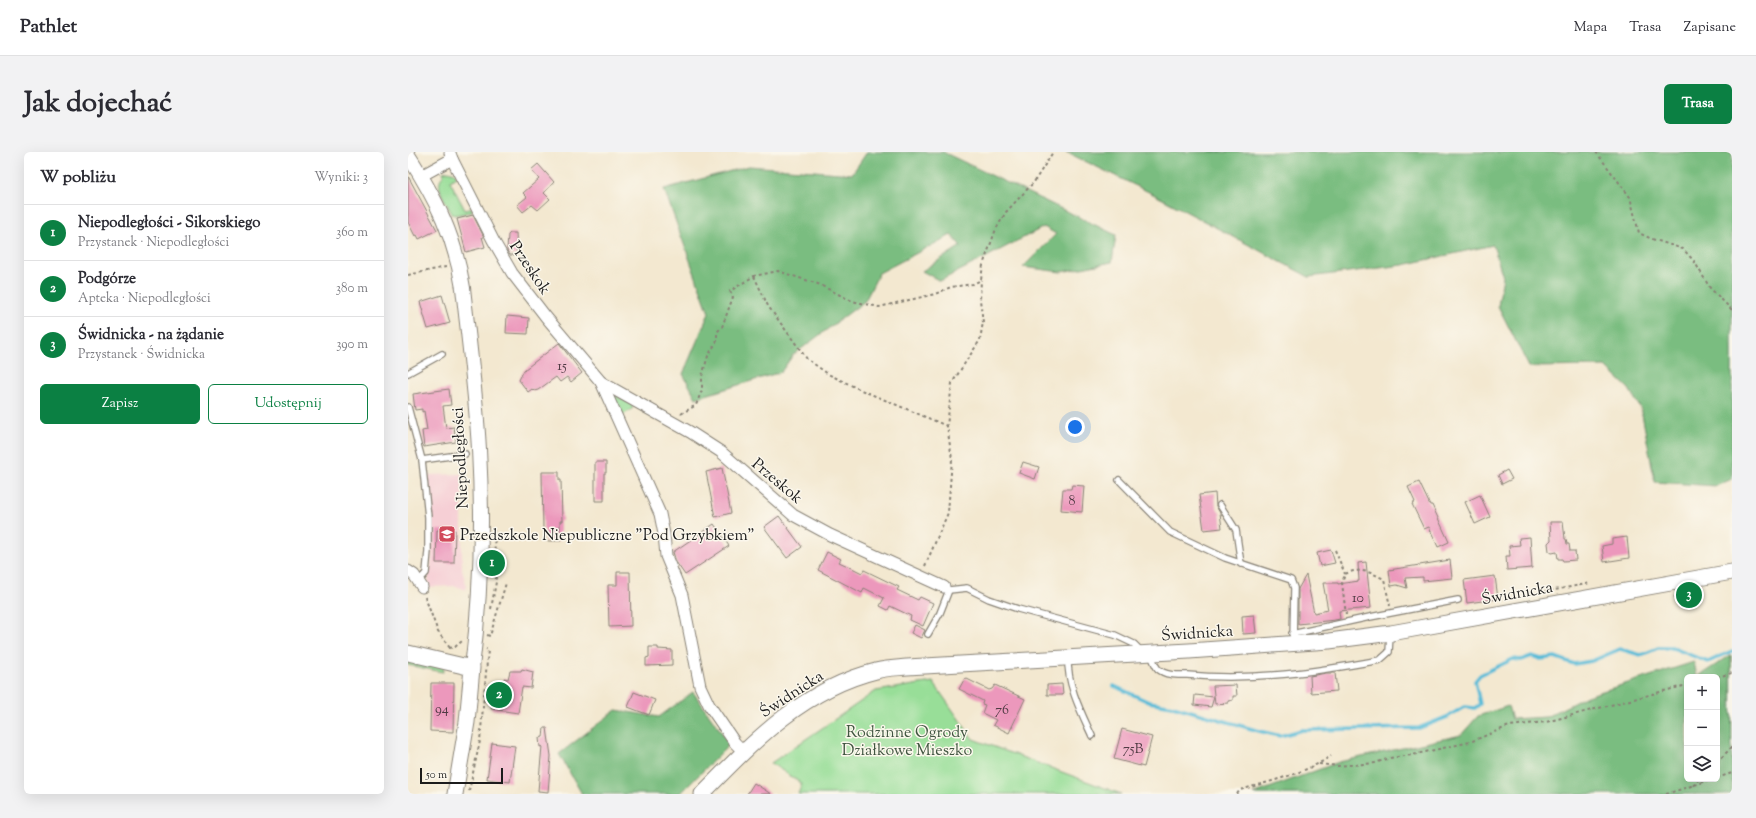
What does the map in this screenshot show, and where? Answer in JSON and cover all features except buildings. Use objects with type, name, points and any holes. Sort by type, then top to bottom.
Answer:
[{"type":"main road","name":"Świdnicka","points":[[702,794],[743,751],[770,727],[814,696],[834,685],[877,670],[1147,653],[1292,639],[1330,641],[1391,633],[1732,572]]},
{"type":"main road","points":[[408,653],[472,668]]},
{"type":"main road","name":"Niepodległości","points":[[455,794],[467,722],[472,668]]},
{"type":"street","name":"Niepodległości","points":[[408,155],[435,200],[451,235],[460,266],[465,303],[479,456],[479,571],[472,668]]},
{"type":"street","points":[[421,176],[451,155]]},
{"type":"street","name":"Przeskok","points":[[451,155],[493,240],[512,273],[600,382],[660,514],[666,556],[682,595],[700,686],[709,705],[735,744],[743,751]]},
{"type":"street","name":"Przeskok","points":[[600,382],[677,425],[721,452],[793,515],[830,534],[946,588]]},
{"type":"street","points":[[408,570],[414,575],[420,584]]},
{"type":"lane","points":[[408,373],[442,354]]},
{"type":"lane","points":[[408,407],[422,460],[428,517],[428,552],[426,573],[420,584]]},
{"type":"lane","points":[[422,460],[465,454]]},
{"type":"lane","points":[[1119,480],[1170,532],[1225,558],[1291,580],[1294,588],[1292,639],[1347,622],[1458,600]]},
{"type":"lane","points":[[1220,505],[1236,530],[1241,564]]},
{"type":"lane","points":[[928,634],[940,612],[946,588],[967,588],[989,599],[1018,609],[1114,635],[1134,644],[1147,653],[1157,668],[1170,674],[1214,678],[1252,677],[1304,672],[1380,660],[1389,652],[1391,633]]},
{"type":"lane","points":[[1068,658],[1068,667],[1076,700],[1092,736]]},
{"type":"path","points":[[921,577],[948,513],[952,460],[947,426],[952,383],[980,340],[983,322],[980,300],[981,280],[984,265],[996,229],[1006,212],[1034,182],[1053,152]]},
{"type":"path","points":[[1596,152],[1630,197],[1633,216],[1639,233],[1683,249],[1694,261],[1710,288],[1732,310]]},
{"type":"path","points":[[408,275],[451,267]]},
{"type":"path","points":[[677,425],[683,412],[696,405],[702,390],[702,376],[708,356],[717,341],[717,332],[722,326],[733,297],[730,291],[754,276],[778,271],[818,284],[852,302],[879,307],[935,294],[951,287],[972,284],[981,280]]},
{"type":"path","points":[[754,276],[768,306],[807,359],[828,374],[861,390],[947,426]]},
{"type":"path","points":[[1335,550],[1345,574],[1342,583],[1347,622]]},
{"type":"path","points":[[1345,574],[1355,570],[1372,573],[1384,579],[1389,596],[1391,613]]},
{"type":"path","points":[[483,634],[490,636],[506,583]]},
{"type":"path","points":[[420,584],[438,632],[450,648]]},
{"type":"path","points":[[1674,597],[1703,593]]},
{"type":"path","points":[[1720,677],[1732,673]]},
{"type":"path","points":[[1319,764],[1338,766],[1375,763],[1390,758],[1427,752],[1470,742],[1509,726],[1546,722],[1570,714],[1684,686]]},
{"type":"path","points":[[1720,759],[1732,747]]},
{"type":"path","points":[[1237,794],[1240,790],[1300,772],[1319,764],[1331,756]]},
{"type":"path","points":[[1720,777],[1732,773]]},
{"type":"path","points":[[1692,786],[1696,782]]},
{"type":"path","points":[[1666,794],[1704,782]]},
{"type":"shaded area","name":"Przedszkole Niepubliczne \"Pod Grzybkiem\"","points":[[462,474],[462,569],[466,584],[465,590],[456,586],[429,587],[428,576],[431,566],[432,530],[427,475]]},
{"type":"green space","points":[[867,152],[943,152],[1116,235],[1112,262],[1061,272],[1023,267],[1056,234],[1044,227],[940,281],[922,271],[961,246],[951,235],[879,273],[865,301],[793,355],[781,372],[696,398],[683,374],[709,313],[664,189],[749,166],[852,174]]},
{"type":"green space","points":[[1066,152],[1732,152],[1732,479],[1716,486],[1655,482],[1641,409],[1629,389],[1605,366],[1529,367],[1498,306],[1503,277],[1493,245],[1403,265],[1309,277],[1155,195]]},
{"type":"green space","points":[[448,171],[455,173],[457,177],[450,181],[465,210],[472,208],[472,212],[455,215],[452,214],[444,199],[439,183],[444,175],[443,172]]},
{"type":"green space","points":[[611,393],[633,405],[632,409],[623,415],[620,415]]},
{"type":"green space","points":[[1731,655],[1732,794],[1253,794],[1339,762],[1461,735],[1478,716],[1508,706],[1512,719],[1546,717],[1587,696],[1694,662],[1696,674],[1684,674],[1684,782],[1720,782],[1720,674],[1702,674]]},
{"type":"green space","points":[[408,660],[444,668],[443,672],[408,665]]},
{"type":"green space","name":"Rodzinne Ogrody Działkowe Mieszko","points":[[933,682],[973,739],[1121,794],[798,794],[802,784],[771,763],[876,691]]},
{"type":"green space","points":[[693,692],[730,744],[680,794],[582,794],[559,754],[616,710],[659,717]]},
{"type":"waterway","points":[[1114,686],[1149,702],[1173,706],[1280,736],[1302,730],[1419,728],[1447,717],[1464,707],[1475,708],[1480,704],[1475,681],[1480,675],[1513,659],[1521,660],[1532,656],[1541,659],[1555,657],[1574,664],[1592,661],[1620,649],[1641,655],[1658,648],[1673,648],[1708,662],[1732,651]]},
{"type":"place","name":"Przedszkole Niepubliczne \"Pod Grzybkiem\"","points":[[447,534]]},
{"type":"place","name":"Niepodległości - Sikorskiego","points":[[492,563]]},
{"type":"place","name":"Świdnicka - na żądanie","points":[[1689,595]]},
{"type":"place","name":"Podgórze","points":[[499,695]]}]
